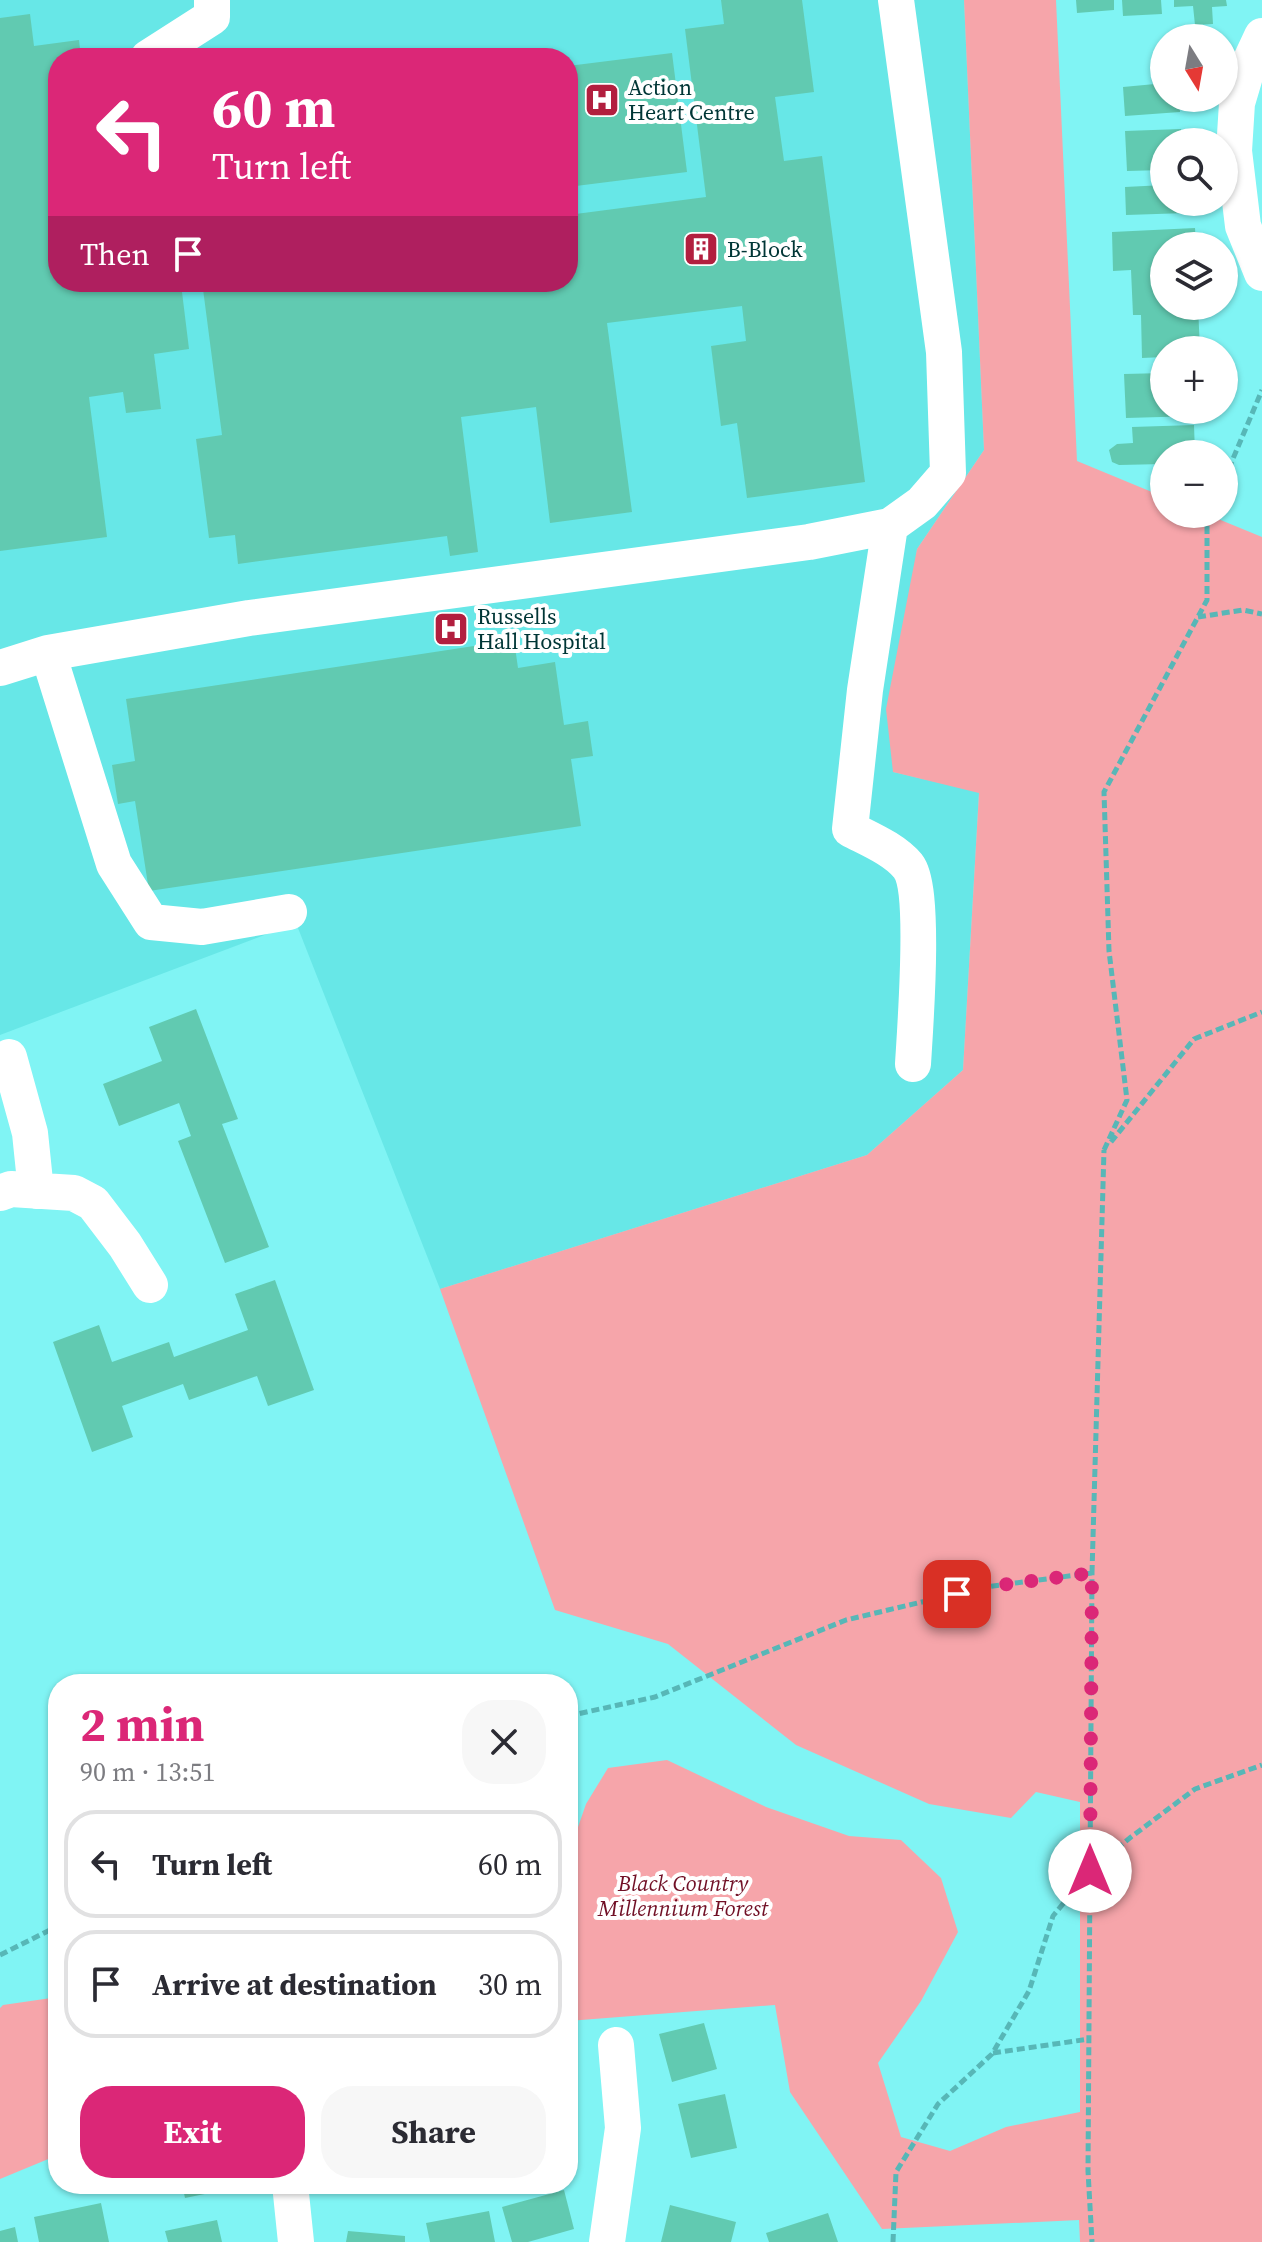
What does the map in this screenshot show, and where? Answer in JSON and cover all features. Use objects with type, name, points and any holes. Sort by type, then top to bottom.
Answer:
[{"type":"street","points":[[164,48],[212,17],[212,0]]},
{"type":"street","points":[[0,668],[48,653],[249,618],[809,542],[890,526],[922,503],[948,473],[944,352],[896,0]]},
{"type":"street","points":[[1262,36],[1248,66],[1237,103],[1234,151],[1243,226],[1262,273]]},
{"type":"street","points":[[890,526],[865,690],[850,829],[889,850],[910,867],[917,895],[918,992],[913,1064]]},
{"type":"street","points":[[48,653],[114,864],[151,922],[202,927],[289,912]]},
{"type":"street","points":[[9,1057],[30,1133],[36,1191]]},
{"type":"street","points":[[0,1193],[11,1189],[74,1193],[93,1203],[150,1285]]},
{"type":"street","points":[[607,2242],[623,2128],[616,2045]]},
{"type":"street","points":[[291,2194],[296,2242]]},
{"type":"path","points":[[1238,447],[1262,390]]},
{"type":"path","points":[[1092,2242],[1088,2171],[1092,1573],[1104,1150],[1127,1100],[1109,951],[1104,792],[1207,600],[1207,528]]},
{"type":"path","points":[[1198,617],[1243,610],[1262,614]]},
{"type":"path","points":[[1104,1150],[1194,1039],[1262,1012]]},
{"type":"path","points":[[578,1714],[655,1697],[846,1620],[985,1587],[1092,1573]]},
{"type":"path","points":[[893,2242],[896,2172],[938,2104],[992,2054],[1029,1991],[1053,1916],[1090,1871],[1195,1789],[1262,1765]]},
{"type":"path","points":[[0,1955],[48,1931]]},
{"type":"path","points":[[992,2054],[1089,2039]]},
{"type":"shaded area","name":"Russells Hall Hospital","points":[[0,0],[964,0],[984,450],[917,549],[893,772],[979,792],[963,1070],[867,1155],[440,1289],[296,923],[0,1035]]},
{"type":"green space","name":"Black Country Millennium Forest","points":[[964,0],[1056,0],[1077,461],[1150,491],[1150,528],[1238,527],[1262,537],[1262,2242],[1080,2242],[1079,2220],[882,2229],[790,2092],[775,2005],[578,2020],[578,1827],[586,1804],[608,1768],[667,1760],[766,1807],[849,1836],[901,1840],[941,1878],[958,1932],[921,2001],[878,2063],[901,2137],[950,2151],[1006,2127],[1080,2112],[1080,1802],[1036,1792],[1011,1818],[929,1804],[796,1745],[668,1644],[555,1610],[440,1289],[867,1155],[963,1070],[979,793],[893,772],[886,709],[917,549],[984,450]]},
{"type":"green space","points":[[48,1998],[48,2159],[0,2179],[0,2008]]},
{"type":"building","name":"B-Block","points":[[721,0],[802,0],[814,92],[775,97],[784,161],[822,156],[865,482],[747,498],[737,423],[721,426],[711,346],[746,341],[742,306],[607,323],[632,512],[550,523],[536,407],[461,417],[478,552],[450,556],[447,536],[238,564],[235,535],[209,538],[196,439],[222,435],[203,292],[578,292],[578,214],[706,197],[685,29],[724,24]]},
{"type":"building","points":[[1076,0],[1114,0],[1114,10],[1077,13]]},
{"type":"building","points":[[1122,0],[1161,0],[1162,14],[1123,16]]},
{"type":"building","points":[[1174,0],[1226,0],[1227,6],[1212,7],[1213,24],[1195,24],[1193,6],[1174,7]]},
{"type":"building","name":"B-Block","points":[[30,14],[34,46],[79,40],[80,48],[48,48],[48,292],[182,292],[189,349],[154,354],[161,409],[126,413],[123,392],[89,397],[107,537],[0,551],[0,18]]},
{"type":"building","points":[[672,53],[687,172],[578,186],[578,65]]},
{"type":"building","points":[[1150,84],[1150,112],[1180,112],[1125,116],[1123,87]]},
{"type":"building","points":[[1150,130],[1150,170],[1127,171],[1125,131]]},
{"type":"building","points":[[1150,186],[1150,214],[1126,215],[1125,187]]},
{"type":"building","points":[[1195,228],[1195,232],[1150,232],[1150,320],[1199,320],[1199,336],[1150,336],[1150,358],[1142,358],[1141,315],[1133,315],[1131,270],[1113,271],[1112,232]]},
{"type":"building","points":[[1150,373],[1150,417],[1126,418],[1124,374]]},
{"type":"building","points":[[1194,425],[1195,440],[1150,440],[1150,464],[1119,465],[1112,462],[1109,450],[1117,444],[1133,443],[1132,427]]},
{"type":"building","points":[[514,640],[518,668],[555,662],[564,725],[588,721],[593,756],[571,759],[581,826],[149,891],[135,801],[118,804],[112,765],[135,761],[126,699]]},
{"type":"building","points":[[196,1009],[238,1119],[222,1124],[269,1247],[225,1263],[178,1141],[191,1136],[179,1103],[119,1126],[103,1084],[162,1061],[149,1027]]},
{"type":"building","points":[[275,1280],[314,1390],[268,1406],[257,1376],[189,1400],[183,1384],[122,1406],[133,1437],[92,1452],[53,1342],[99,1325],[112,1362],[169,1342],[174,1357],[248,1330],[235,1294]]},
{"type":"building","points":[[704,2023],[717,2069],[672,2082],[659,2034]]},
{"type":"building","points":[[725,2094],[737,2148],[691,2158],[678,2104]]},
{"type":"building","points":[[184,2194],[205,2194],[185,2198]]},
{"type":"building","points":[[549,2194],[565,2194],[574,2229],[528,2242],[512,2242],[502,2207]]},
{"type":"building","points":[[101,2203],[109,2242],[39,2242],[34,2217]]},
{"type":"building","points":[[670,2205],[736,2222],[731,2242],[661,2242]]},
{"type":"building","points":[[489,2211],[495,2242],[430,2242],[426,2223]]},
{"type":"building","points":[[828,2213],[838,2242],[769,2242],[766,2233]]},
{"type":"building","points":[[217,2220],[222,2242],[168,2242],[165,2231]]},
{"type":"building","points":[[15,2227],[18,2242],[0,2242],[0,2231]]},
{"type":"building","points":[[348,2231],[405,2236],[405,2242],[346,2242]]},
{"type":"place","name":"Action Heart Centre","points":[[602,100]]},
{"type":"place","name":"B-Block","points":[[701,249]]},
{"type":"place","name":"Russells Hall Hospital","points":[[451,629]]},
{"type":"route","points":[[957,1594],[985,1587],[1092,1573],[1090,1871]]}]
